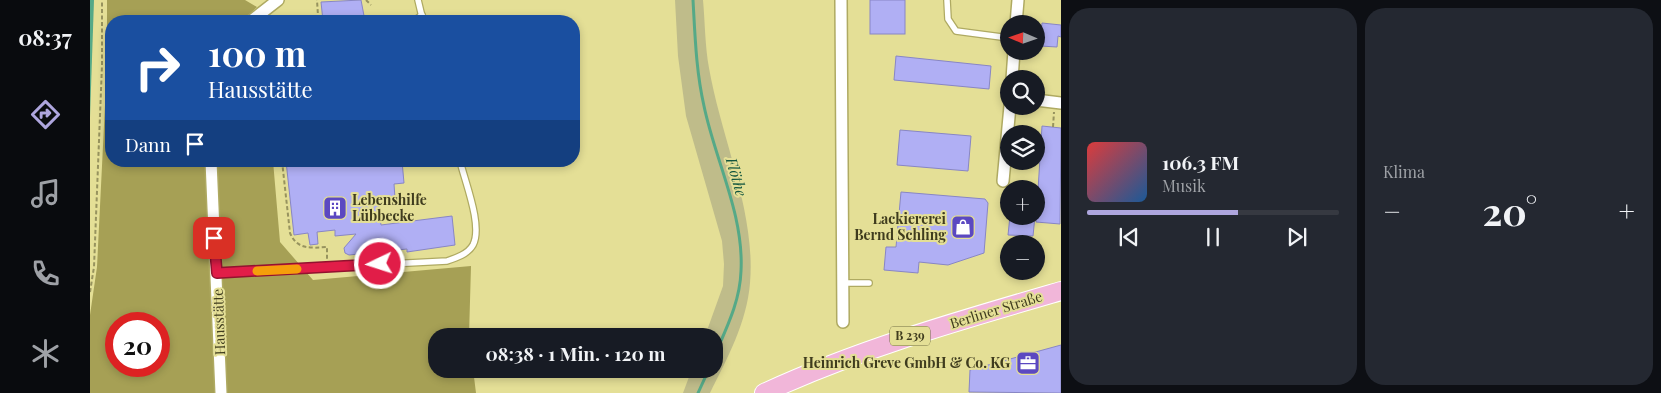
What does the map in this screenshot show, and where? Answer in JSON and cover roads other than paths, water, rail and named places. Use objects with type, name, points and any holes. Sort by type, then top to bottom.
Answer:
[{"type":"main road","name":"Berliner Straße","points":[[764,393],[799,376],[898,340],[1061,291]]},
{"type":"street","points":[[259,15],[278,0]]},
{"type":"street","points":[[841,0],[843,322]]},
{"type":"street","points":[[1017,15],[1018,0]]},
{"type":"street","points":[[1045,101],[1058,102]]},
{"type":"street","points":[[1003,180],[1009,115]]},
{"type":"street","name":"Hausstätte","points":[[211,167],[221,393]]},
{"type":"lane","points":[[418,0],[422,15]]},
{"type":"lane","points":[[947,0],[948,19],[956,31],[1000,37]]},
{"type":"lane","points":[[217,273],[447,262],[465,253],[473,245],[477,228],[462,167]]},
{"type":"lane","points":[[843,283],[869,283]]},
{"type":"waterway","name":"Flöthe","points":[[693,0],[696,53],[701,93],[734,208],[741,250],[738,294],[723,336]]},
{"type":"waterway","name":"Flöthe","points":[[698,393],[705,378]]},
{"type":"place","name":"Lebenshilfe Lübbecke","points":[[335,208]]},
{"type":"place","name":"Lackiererei Bernd Schling","points":[[963,227]]},
{"type":"place","name":"Heinrich Greve GmbH & Co. KG","points":[[1028,363]]}]
